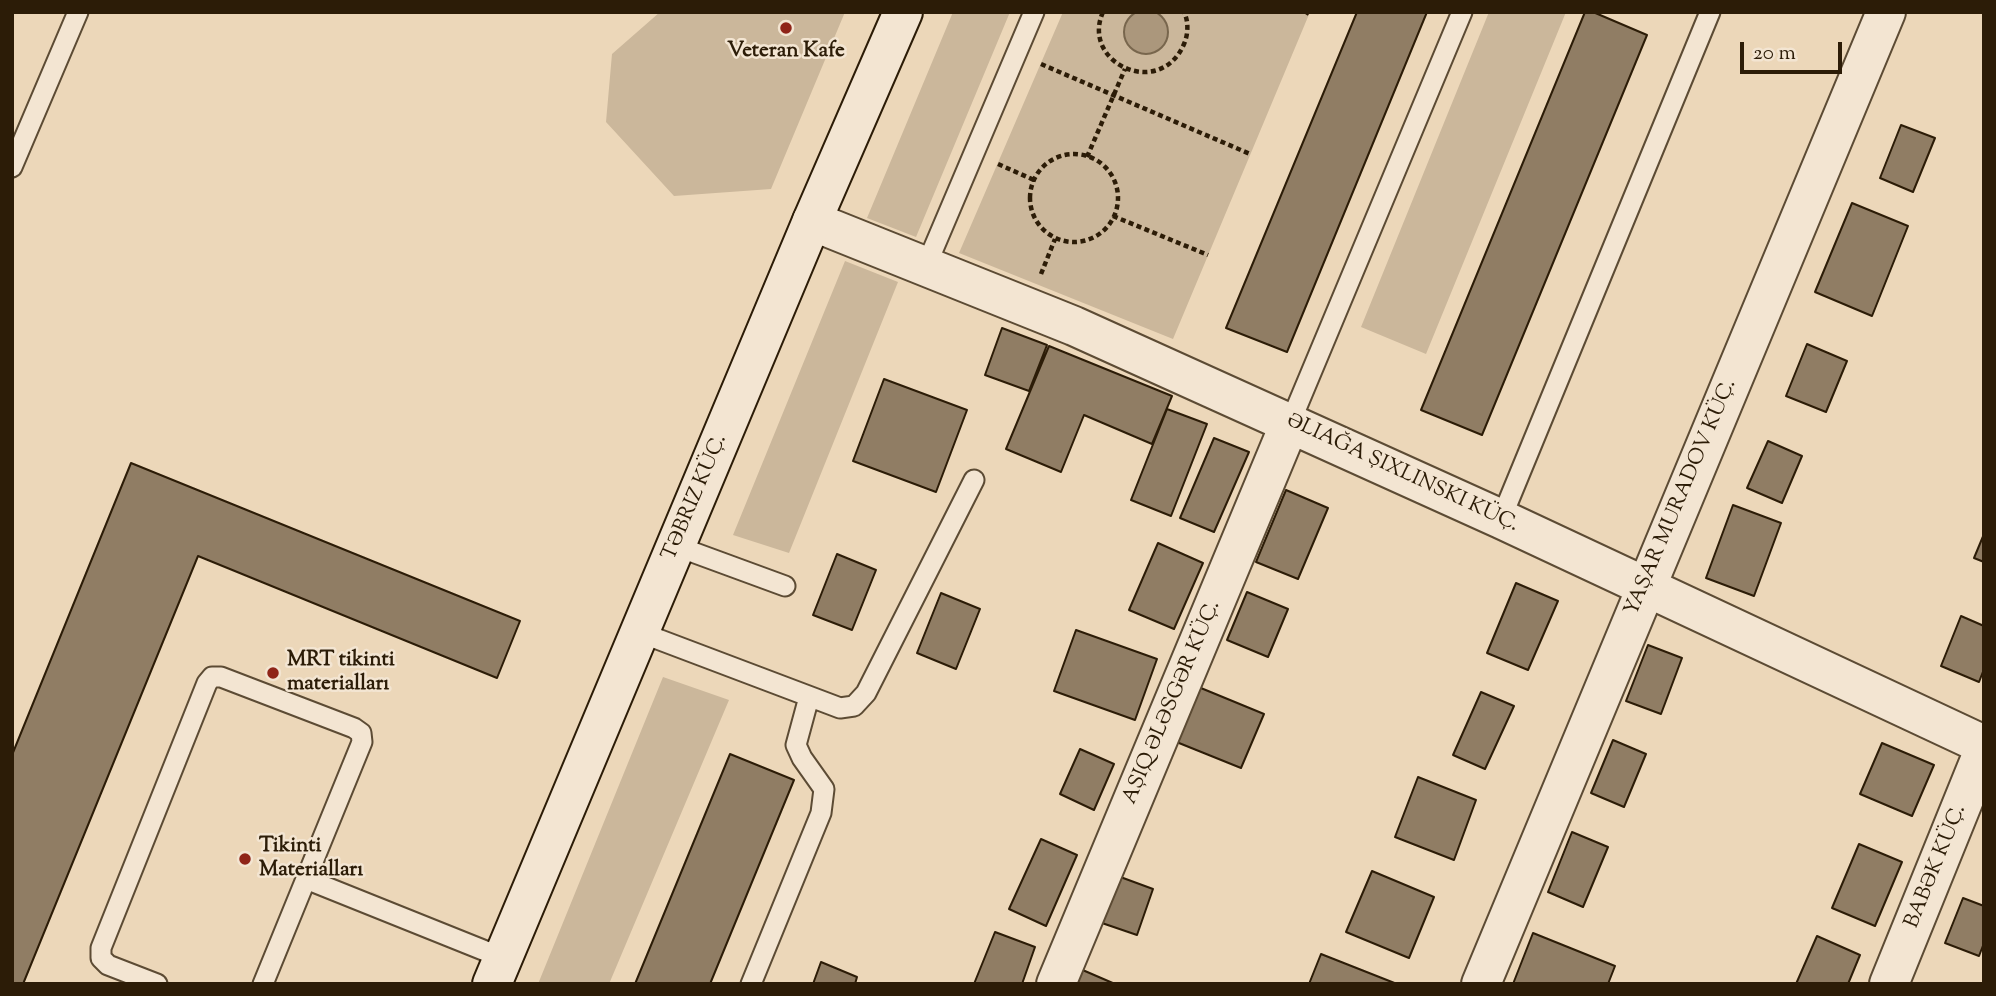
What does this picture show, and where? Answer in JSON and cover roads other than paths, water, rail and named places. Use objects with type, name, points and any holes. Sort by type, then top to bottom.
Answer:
[{"type":"street","name":"TƏBRIZ KÜÇ.","points":[[497,971],[812,221],[903,12]]},
{"type":"street","name":"YAŞAR MURADOV KÜÇ.","points":[[1481,984],[1885,12]]},
{"type":"street","points":[[812,221],[1074,326],[1290,423],[1501,519],[1984,748]]},
{"type":"street","points":[[1056,984],[1290,423]]},
{"type":"street","name":"BABƏK KÜÇ.","points":[[1889,984],[1984,748]]},
{"type":"lane","points":[[12,167],[78,12]]},
{"type":"lane","points":[[926,266],[1034,12]]},
{"type":"lane","points":[[1290,423],[1462,12]]},
{"type":"lane","points":[[1501,519],[1710,12]]},
{"type":"lane","points":[[639,632],[840,708],[854,706],[866,693],[974,480]]},
{"type":"lane","points":[[676,546],[785,586]]},
{"type":"lane","points":[[157,984],[108,965],[102,958],[101,948],[207,683],[212,677],[233,681],[361,733],[362,741],[263,984]]},
{"type":"lane","points":[[751,984],[821,813],[824,789],[796,745],[809,696]]},
{"type":"lane","points":[[306,879],[497,971]]},
{"type":"place","name":"Veteran Kafe","points":[[786,28]]},
{"type":"place","name":"MRT tikinti materialları","points":[[273,673]]},
{"type":"place","name":"Tikinti Materialları","points":[[245,859]]}]
